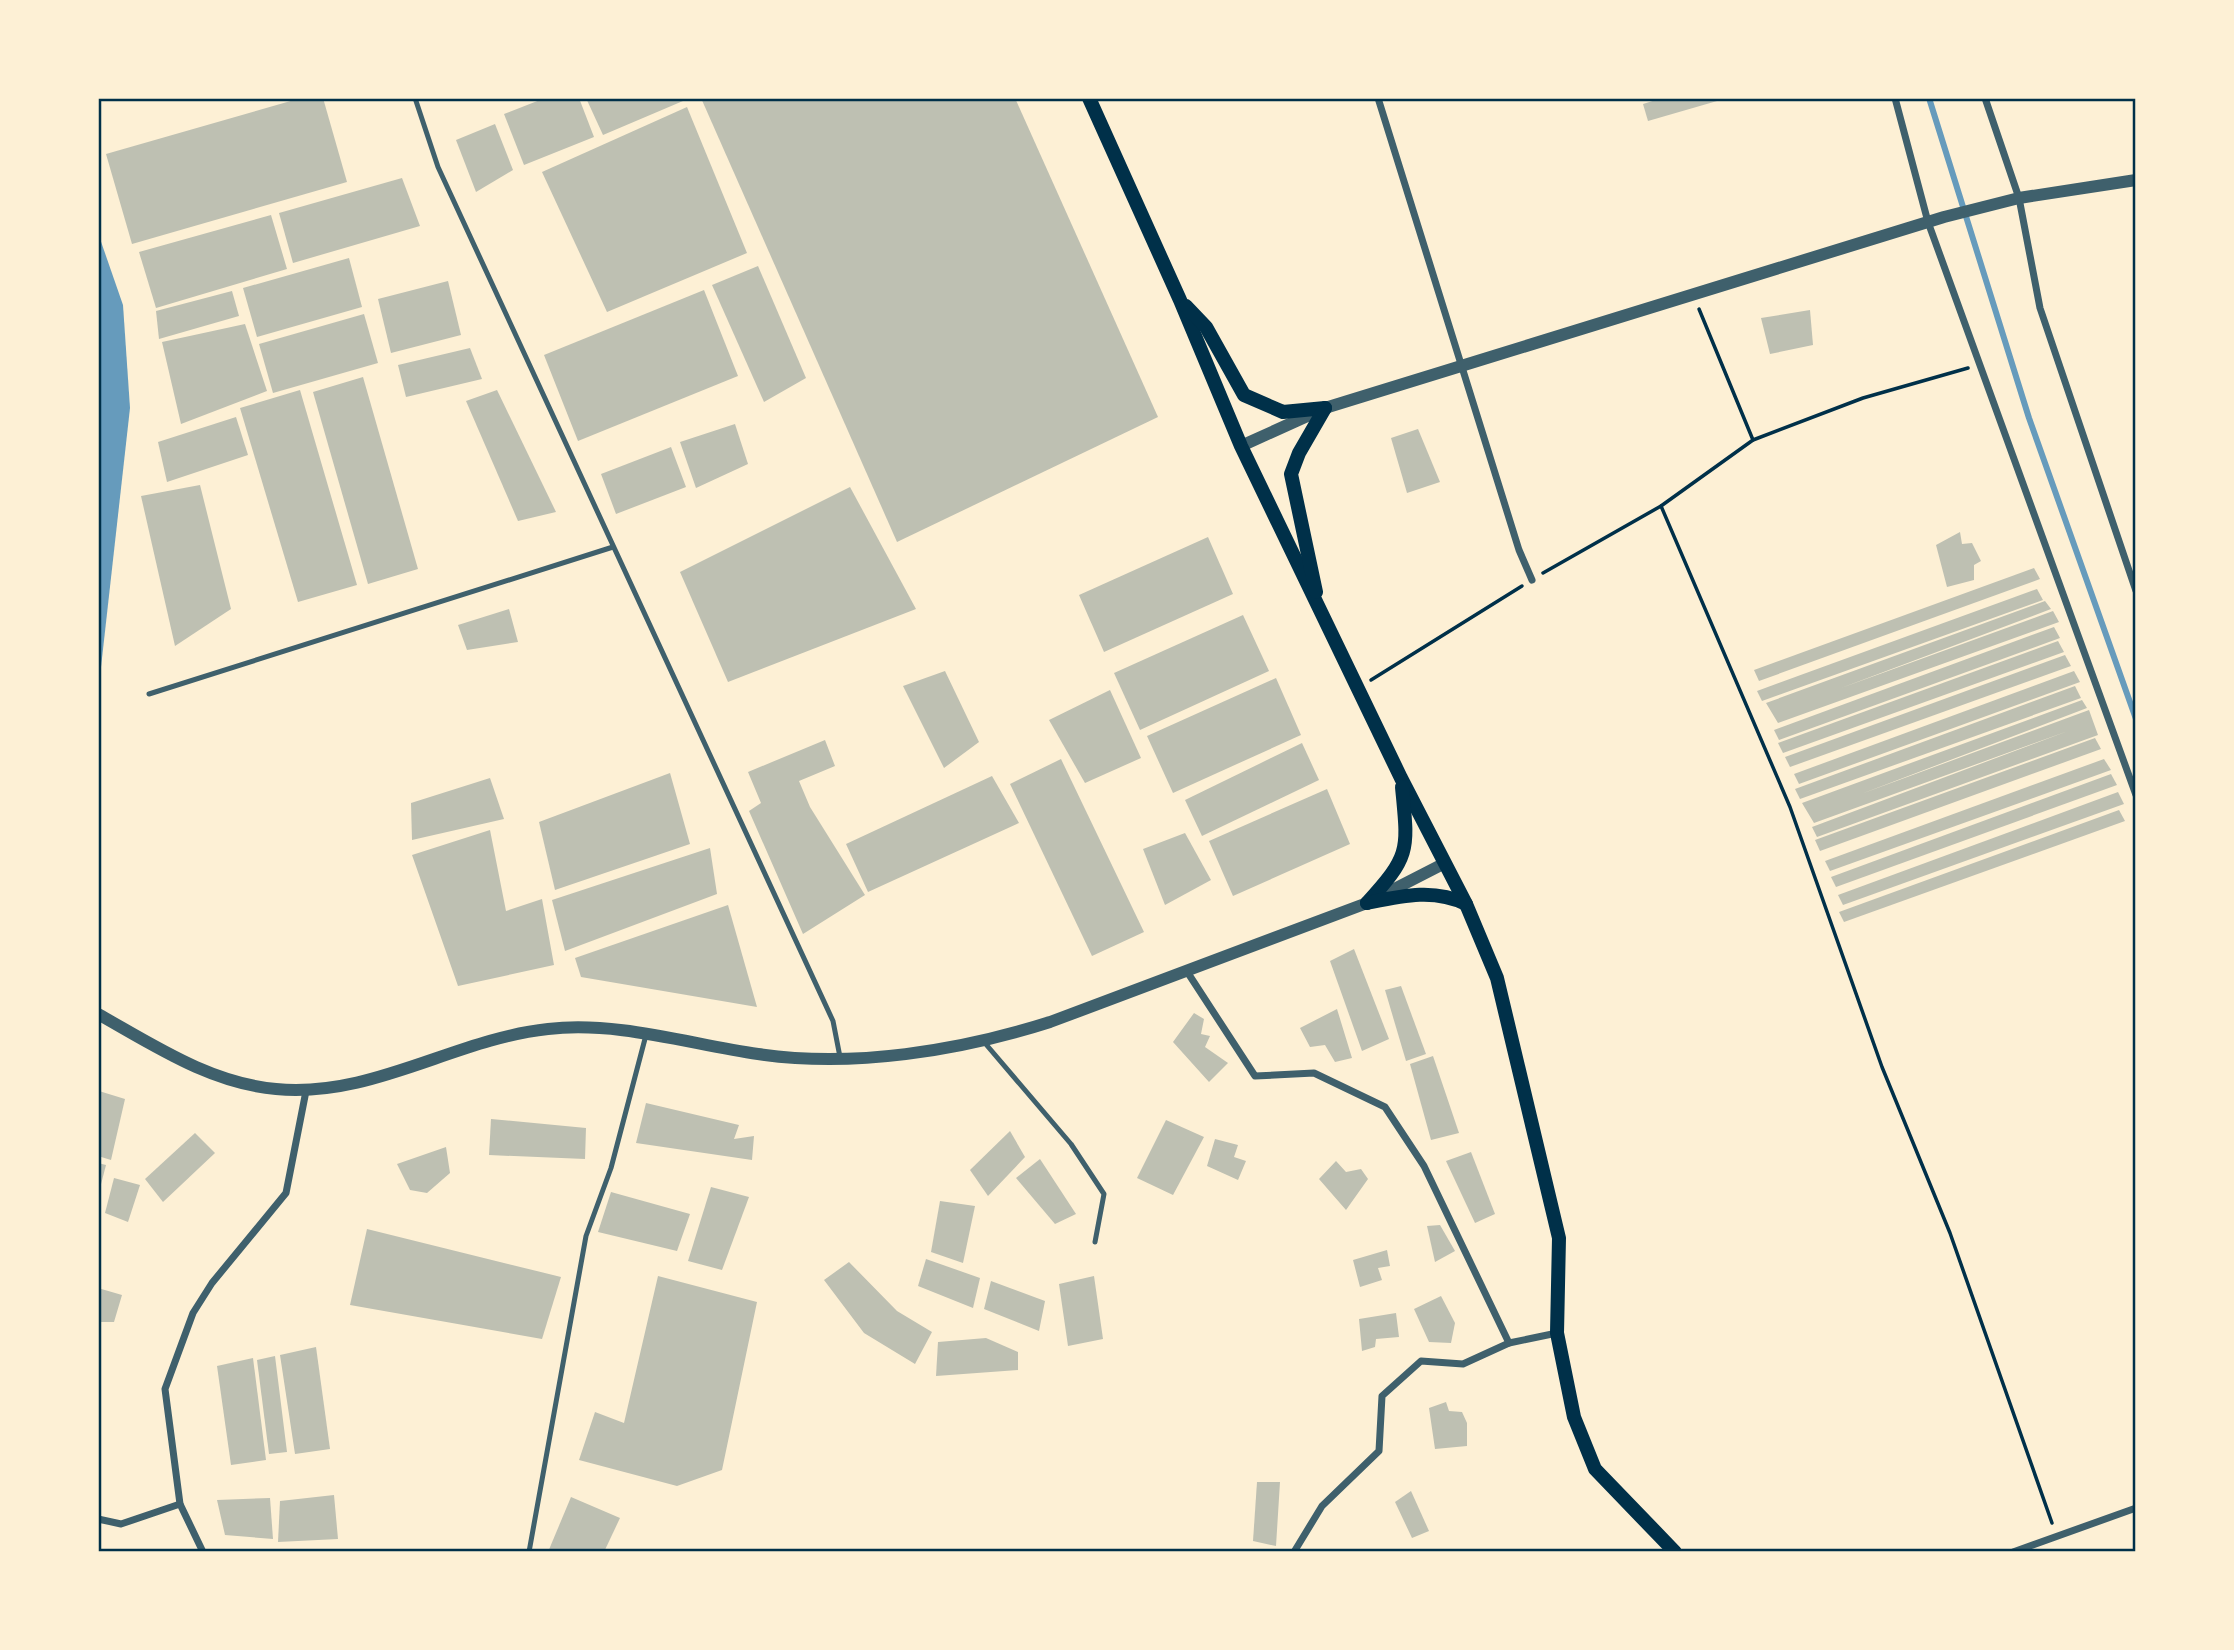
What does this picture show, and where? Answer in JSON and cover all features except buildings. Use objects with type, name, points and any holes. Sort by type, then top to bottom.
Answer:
[{"type":"main road","points":[[1088,98],[1180,300],[1241,446],[1357,689],[1466,904],[1497,978],[1559,1238],[1557,1333],[1574,1417],[1595,1469],[1675,1552]]},
{"type":"main road","points":[[1180,300],[1206,327],[1244,394],[1283,412],[1325,408]]},
{"type":"main road","points":[[1320,610],[1291,474],[1299,453],[1325,408]]},
{"type":"main road","points":[[1367,903],[1391,877],[1404,854],[1406,828],[1401,778]]},
{"type":"main road","points":[[1367,903],[1426,894],[1450,896],[1466,904]]},
{"type":"street","points":[[1378,98],[1464,365],[1519,550],[1532,580]]},
{"type":"street","points":[[1895,98],[1928,222],[2136,795]]},
{"type":"street","points":[[1984,98],[2019,198],[2040,309],[2136,591]]},
{"type":"street","points":[[1241,446],[1325,408],[1944,217],[2019,198],[2136,180]]},
{"type":"street","points":[[98,1014],[213,1076],[241,1084],[306,1091],[338,1088],[384,1078],[439,1057],[517,1033],[579,1027],[760,1054],[841,1058],[919,1051],[982,1040],[1050,1022],[1367,903],[1445,863]]},
{"type":"street","points":[[1186,970],[1255,1076],[1314,1073],[1385,1107],[1424,1166],[1509,1343]]},
{"type":"street","points":[[203,1552],[180,1504],[165,1389],[193,1312],[212,1283],[286,1193],[306,1091]]},
{"type":"street","points":[[1294,1552],[1322,1506],[1379,1451],[1382,1396],[1421,1361],[1463,1364],[1509,1343],[1557,1333]]},
{"type":"street","points":[[98,1520],[121,1524],[180,1504]]},
{"type":"street","points":[[2013,1552],[2136,1508]]},
{"type":"lane","points":[[415,98],[438,167],[833,1021],[841,1058]]},
{"type":"lane","points":[[149,694],[613,547]]},
{"type":"lane","points":[[529,1552],[586,1236],[611,1168],[646,1035]]},
{"type":"lane","points":[[982,1040],[1071,1144],[1104,1194],[1095,1242]]},
{"type":"path","points":[[1693,294],[1753,440]]},
{"type":"path","points":[[1357,689],[1532,580],[1661,506],[1753,440],[1863,398],[1980,363]]},
{"type":"path","points":[[1661,506],[1790,807],[1882,1066],[1950,1233],[2056,1535]]},
{"type":"water","points":[[98,233],[123,305],[130,408],[98,694]]},
{"type":"waterway","points":[[1929,98],[2029,418],[2136,719]]}]
